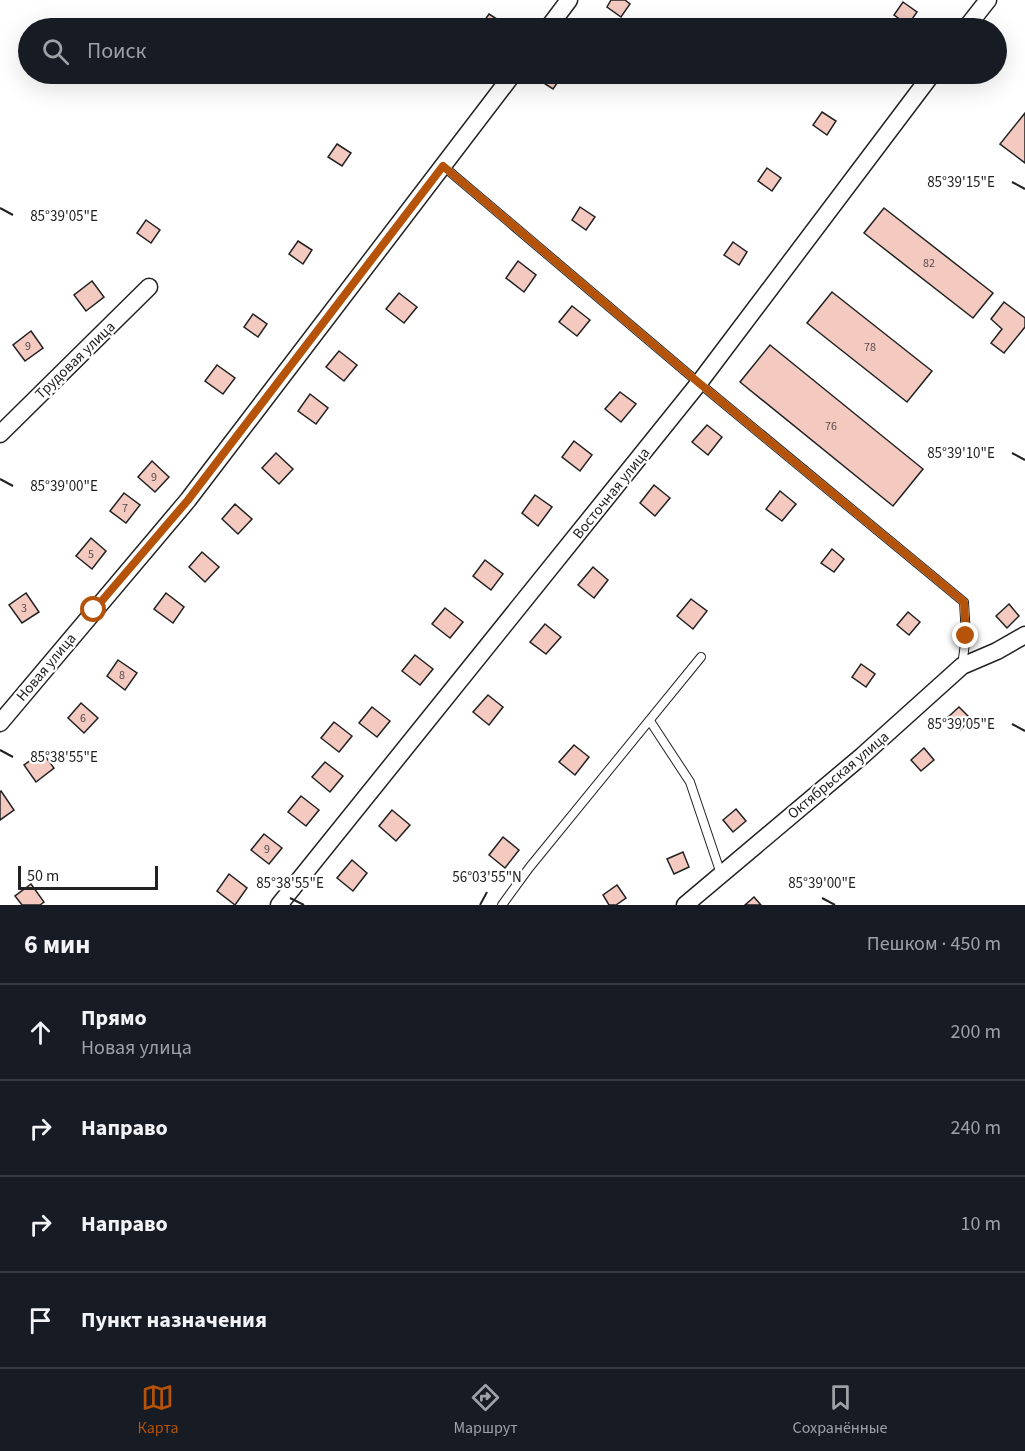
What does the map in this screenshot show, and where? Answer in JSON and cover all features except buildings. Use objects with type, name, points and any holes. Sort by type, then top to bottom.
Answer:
[{"type":"street","points":[[556,18],[569,0]]},
{"type":"street","points":[[974,18],[988,0]]},
{"type":"street","name":"Новая улица","points":[[0,723],[188,500],[505,84]]},
{"type":"street","name":"Восточная улица","points":[[279,905],[699,383],[924,84]]},
{"type":"street","name":"Трудовая улица","points":[[0,434],[149,287]]},
{"type":"street","name":"Октябрьская улица","points":[[685,905],[862,756],[962,666],[998,651],[1025,635]]},
{"type":"lane","points":[[443,166],[699,383],[964,602],[966,636],[962,666]]},
{"type":"lane","points":[[502,905],[529,868],[701,657]]},
{"type":"lane","points":[[650,720],[690,782],[721,874]]},
{"type":"route","points":[[94,610],[188,500],[443,166],[699,383],[964,602],[966,636]]}]
